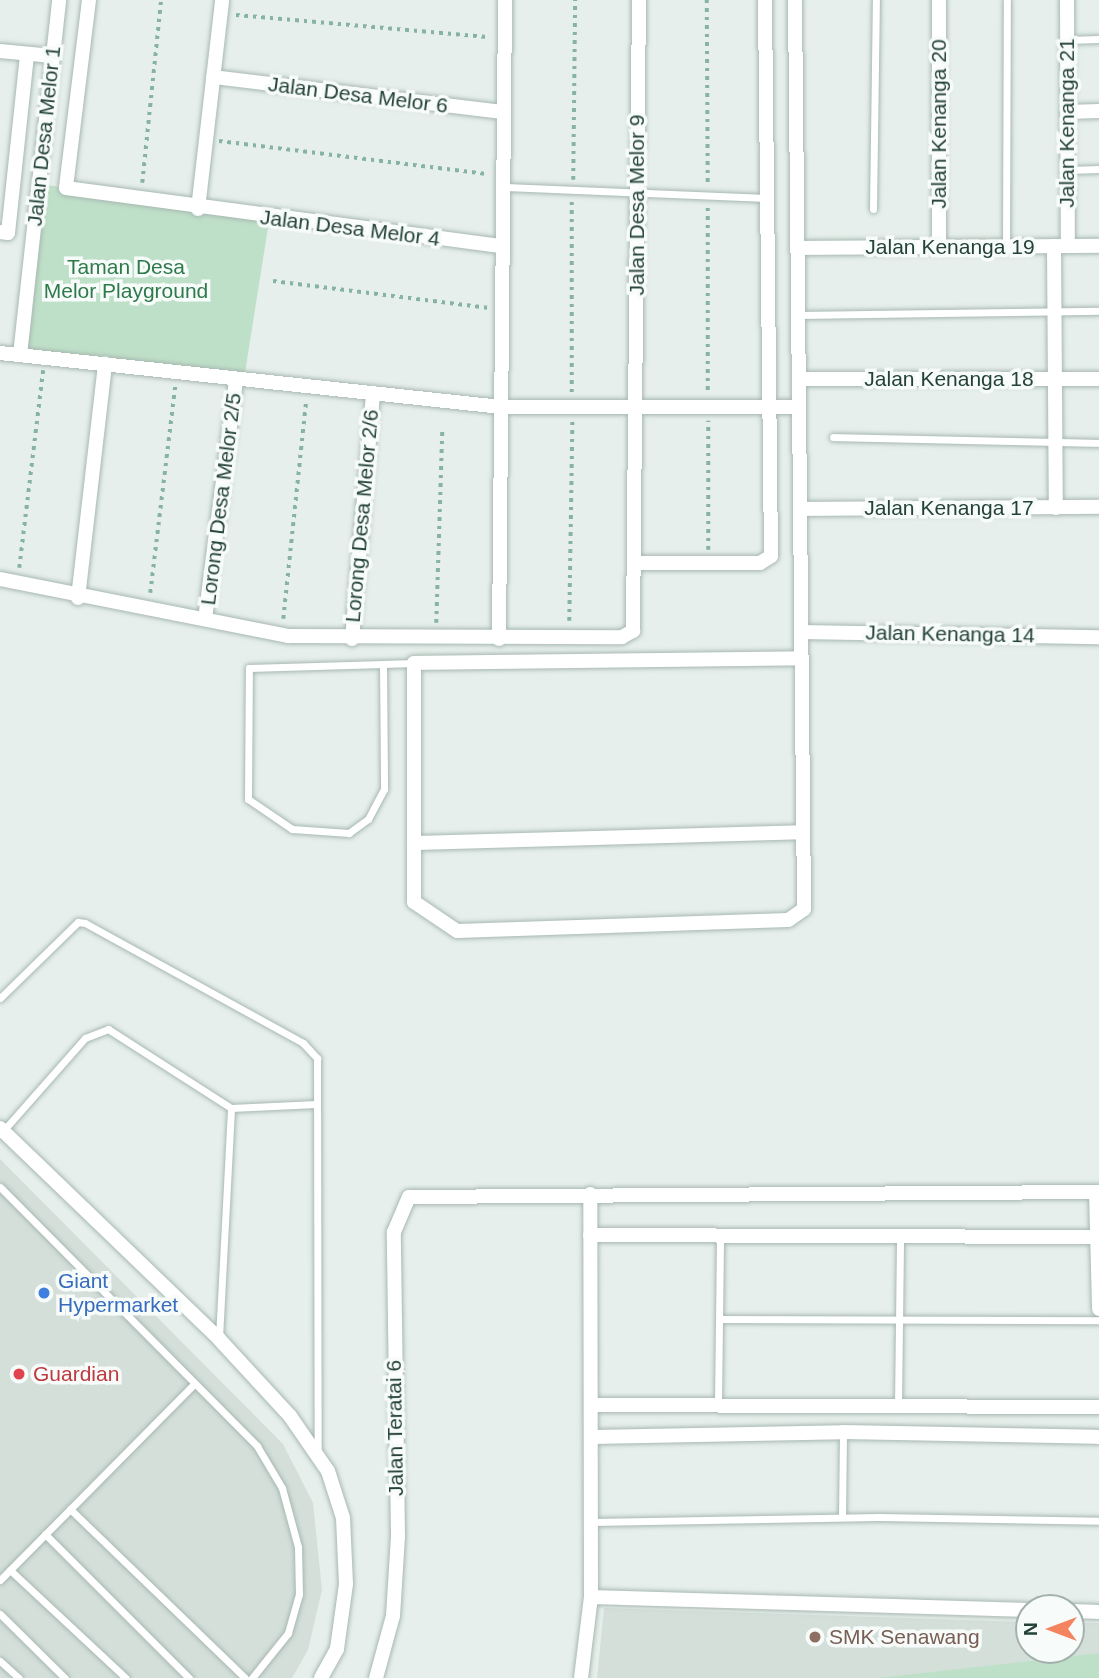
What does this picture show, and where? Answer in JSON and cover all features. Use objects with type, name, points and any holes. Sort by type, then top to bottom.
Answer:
[{"type":"street","name":"Jalan Desa Melor 1","points":[[19,355],[59,0]]},
{"type":"street","name":"Jalan Desa Melor 4","points":[[89,0],[66,188],[198,209],[502,246]]},
{"type":"street","points":[[499,639],[505,0]]},
{"type":"street","name":"Jalan Desa Melor 9","points":[[568,637],[633,631],[639,0]]},
{"type":"street","points":[[635,563],[760,563],[771,556],[768,407],[770,198],[765,0]]},
{"type":"street","points":[[795,0],[800,248],[800,657],[804,909],[799,919],[457,931],[414,902],[414,663],[800,657]]},
{"type":"street","name":"Jalan Kenanga 20","points":[[939,0],[939,247]]},
{"type":"street","name":"Jalan Kenanga 21","points":[[1056,508],[1055,312],[1067,170],[1067,0]]},
{"type":"street","points":[[198,209],[221,7]]},
{"type":"street","points":[[0,51],[53,57]]},
{"type":"street","points":[[4,232],[27,54]]},
{"type":"street","name":"Jalan Desa Melor 6","points":[[213,77],[504,112]]},
{"type":"street","points":[[1067,111],[1099,111]]},
{"type":"street","name":"Jalan Kenanga 19","points":[[800,248],[1099,246]]},
{"type":"street","points":[[0,353],[501,407],[636,410],[799,407]]},
{"type":"street","points":[[78,598],[105,364]]},
{"type":"street","name":"Lorong Desa Melor 2/5","points":[[205,619],[236,379]]},
{"type":"street","name":"Jalan Kenanga 18","points":[[800,379],[1099,379]]},
{"type":"street","name":"Lorong Desa Melor 2/6","points":[[352,639],[373,393]]},
{"type":"street","name":"Jalan Kenanga 17","points":[[800,509],[1099,507]]},
{"type":"street","points":[[0,579],[78,598],[205,619],[281,635],[352,639],[568,637]]},
{"type":"street","name":"Jalan Kenanga 14","points":[[801,632],[1099,637]]},
{"type":"street","points":[[414,843],[803,832]]},
{"type":"street","points":[[2,1129],[219,1339],[317,1456],[343,1518],[346,1584],[337,1649],[321,1678]]},
{"type":"street","points":[[581,1678],[592,1597],[590,1194],[1098,1192],[1099,1309]]},
{"type":"street","name":"Jalan Teratai 6","points":[[376,1678],[393,1616],[398,1536],[394,1232],[409,1197],[427,1194],[590,1194]]},
{"type":"street","points":[[590,1235],[900,1233],[1097,1237]]},
{"type":"street","points":[[592,1405],[1099,1407]]},
{"type":"street","points":[[592,1437],[843,1432],[1099,1437]]},
{"type":"street","points":[[592,1597],[1015,1610]]},
{"type":"lane","points":[[873,209],[876,0]]},
{"type":"lane","points":[[1006,247],[1007,0]]},
{"type":"lane","points":[[1067,40],[1099,39]]},
{"type":"lane","points":[[1067,170],[1099,169]]},
{"type":"lane","points":[[503,181],[572,190],[770,198]]},
{"type":"lane","points":[[800,315],[1099,311]]},
{"type":"lane","points":[[833,437],[1099,443]]},
{"type":"lane","points":[[383,664],[384,789],[368,818],[349,833],[292,830],[247,799],[249,668],[414,663]]},
{"type":"lane","points":[[0,998],[78,922],[85,923],[303,1042],[317,1058],[317,1456]]},
{"type":"lane","points":[[2,1129],[85,1038],[108,1029],[231,1108],[316,1104]]},
{"type":"lane","points":[[219,1339],[231,1108]]},
{"type":"lane","points":[[0,1187],[192,1386],[257,1446],[282,1489],[298,1547],[299,1594],[288,1633],[252,1678]]},
{"type":"lane","points":[[898,1406],[900,1233]]},
{"type":"lane","points":[[718,1404],[720,1234]]},
{"type":"lane","points":[[720,1319],[898,1315],[1099,1320]]},
{"type":"lane","points":[[0,1580],[192,1386]]},
{"type":"lane","points":[[842,1517],[843,1432]]},
{"type":"lane","points":[[70,1509],[245,1678]]},
{"type":"lane","points":[[591,1522],[842,1517],[1099,1521]]},
{"type":"lane","points":[[45,1534],[189,1678]]},
{"type":"lane","points":[[10,1570],[126,1678]]},
{"type":"lane","points":[[0,1614],[65,1678]]},
{"type":"lane","points":[[0,1661],[19,1678]]},
{"type":"path","points":[[140,199],[160,0]]},
{"type":"path","points":[[568,637],[575,0]]},
{"type":"path","points":[[707,0],[708,563]]},
{"type":"path","points":[[221,7],[504,38]]},
{"type":"path","points":[[206,139],[503,181]]},
{"type":"path","points":[[273,281],[502,309]]},
{"type":"path","points":[[18,583],[44,358]]},
{"type":"path","points":[[148,609],[176,372]]},
{"type":"path","points":[[281,635],[307,386]]},
{"type":"path","points":[[435,639],[442,431]]},
{"type":"shaded area","points":[[0,1159],[283,1444],[313,1503],[322,1590],[308,1650],[292,1678],[0,1678]]},
{"type":"shaded area","name":"SMK Senawang","points":[[604,1608],[1015,1622],[1015,1664],[1085,1664],[1085,1623],[1099,1623],[1099,1678],[597,1678]]},
{"type":"green space","name":"Taman Desa Melor Playground","points":[[41,184],[269,220],[243,386],[15,350]]},
{"type":"green space","points":[[1099,1653],[1099,1678],[878,1678],[1015,1663],[1085,1664],[1085,1655]]},
{"type":"place","name":"Giant Hypermarket","points":[[44,1293]]},
{"type":"place","name":"Guardian","points":[[19,1374]]},
{"type":"place","name":"SMK Senawang","points":[[815,1637]]}]
